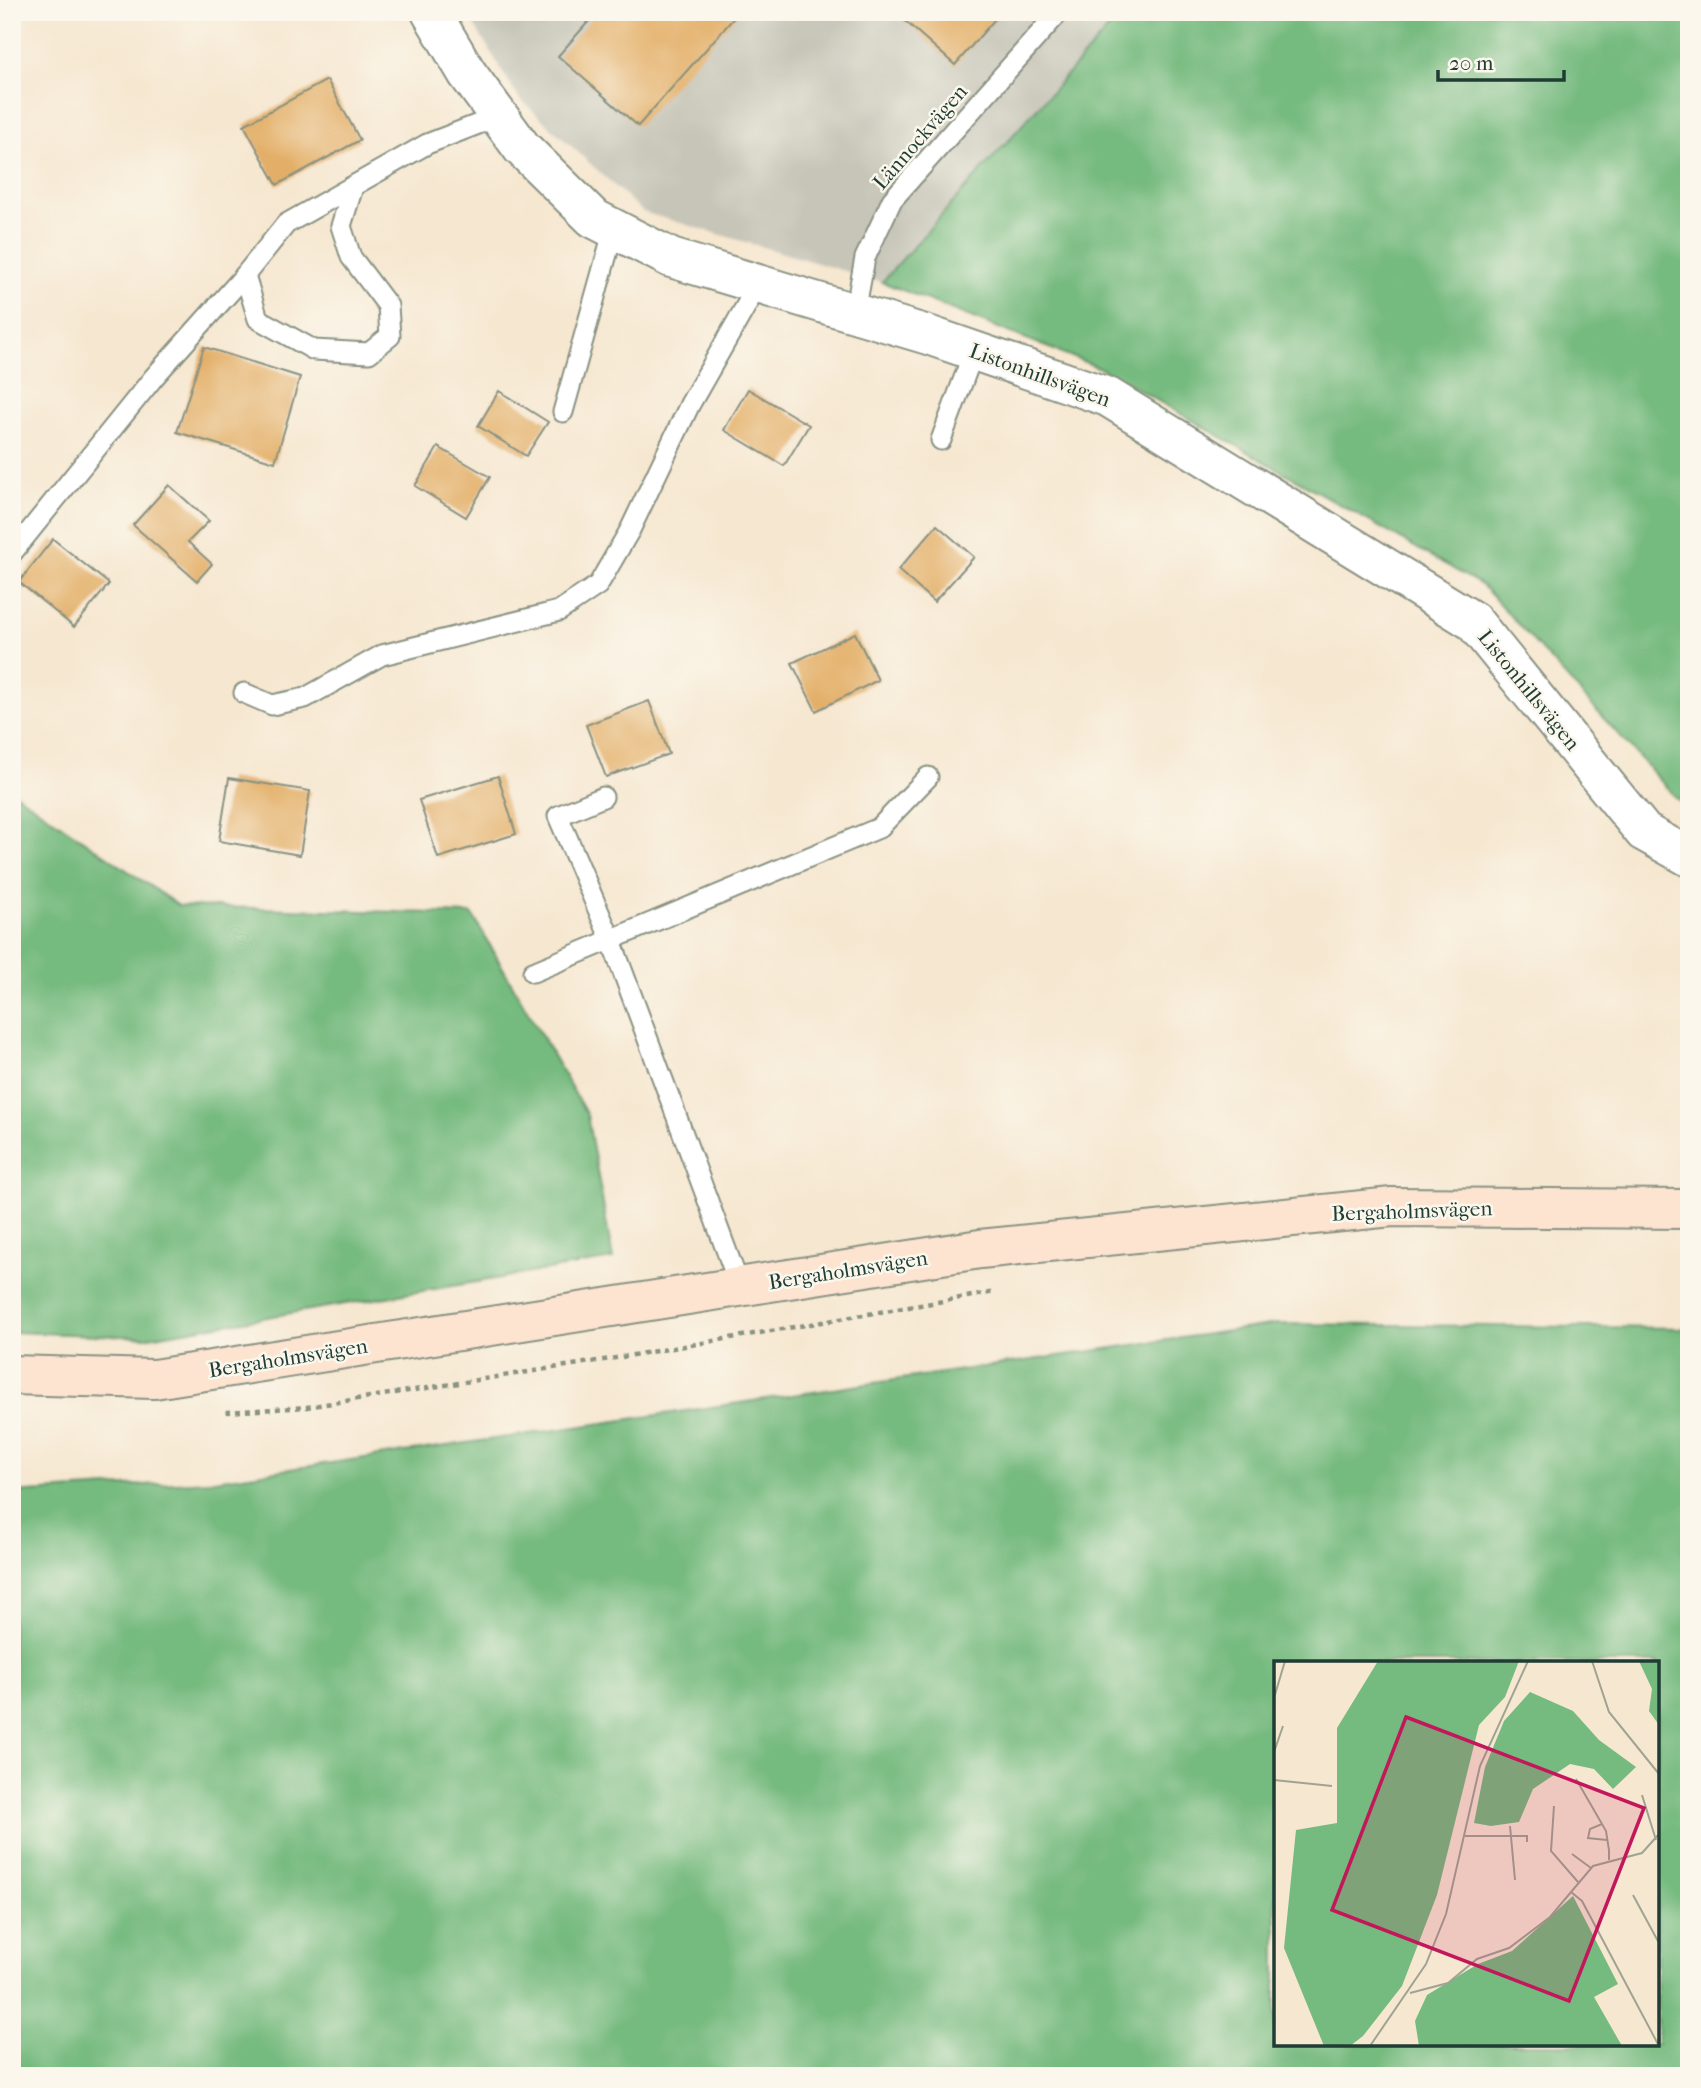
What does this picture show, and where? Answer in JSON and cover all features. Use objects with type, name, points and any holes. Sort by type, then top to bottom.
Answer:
[{"type":"main road","name":"Bergaholmsvägen","points":[[12,1375],[154,1379],[979,1250],[1392,1208],[1689,1209]]},
{"type":"street","name":"Listonhillsvägen","points":[[431,12],[467,72],[522,148],[593,218],[671,258],[855,312],[1108,397],[1473,621],[1644,832],[1689,857]]},
{"type":"lane","name":"Lännockvägen","points":[[855,312],[865,258],[892,200],[1059,12]]},
{"type":"lane","points":[[12,554],[154,377],[245,275],[286,224],[427,144],[499,116]]},
{"type":"lane","points":[[245,275],[258,319],[314,350],[369,353],[390,336],[388,306],[351,257],[341,226],[353,187]]},
{"type":"lane","points":[[563,412],[614,229]]},
{"type":"lane","points":[[244,693],[271,705],[305,698],[382,655],[559,611],[598,585],[629,530],[690,404],[759,283]]},
{"type":"lane","points":[[941,440],[974,351]]},
{"type":"lane","points":[[533,972],[879,828],[928,777]]},
{"type":"lane","points":[[603,797],[558,816],[611,940],[740,1287]]},
{"type":"path","points":[[216,1413],[307,1407],[610,1360],[999,1291]]},
{"type":"shaded area","points":[[466,12],[1123,12],[882,282],[643,212],[519,98]]},
{"type":"green space","points":[[1123,12],[1689,12],[1689,812],[1483,586],[1100,368],[882,282]]},
{"type":"green space","points":[[12,791],[179,906],[472,914],[587,1115],[613,1259],[149,1337],[12,1332]]},
{"type":"green space","points":[[1276,1324],[1689,1328],[1689,2076],[12,2076],[12,1493],[208,1481]]},
{"type":"building","points":[[597,12],[739,12],[638,126],[558,56]]},
{"type":"building","points":[[895,12],[1001,12],[955,65]]},
{"type":"building","points":[[327,80],[360,140],[277,185],[244,125]]},
{"type":"building","points":[[204,347],[300,377],[275,462],[177,432]]},
{"type":"building","points":[[748,389],[809,425],[784,466],[724,430]]},
{"type":"building","points":[[499,391],[548,422],[526,456],[478,426]]},
{"type":"building","points":[[438,447],[490,477],[466,517],[415,486]]},
{"type":"building","points":[[169,485],[209,521],[188,542],[212,564],[197,581],[133,525]]},
{"type":"building","points":[[937,525],[974,557],[934,602],[898,570]]},
{"type":"building","points":[[53,539],[109,584],[74,627],[19,582]]},
{"type":"building","points":[[855,633],[878,680],[816,711],[792,663]]},
{"type":"building","points":[[649,701],[669,754],[606,777],[586,725]]},
{"type":"building","points":[[498,776],[516,834],[438,858],[419,800]]},
{"type":"building","points":[[229,778],[310,791],[300,855],[219,841]]}]
